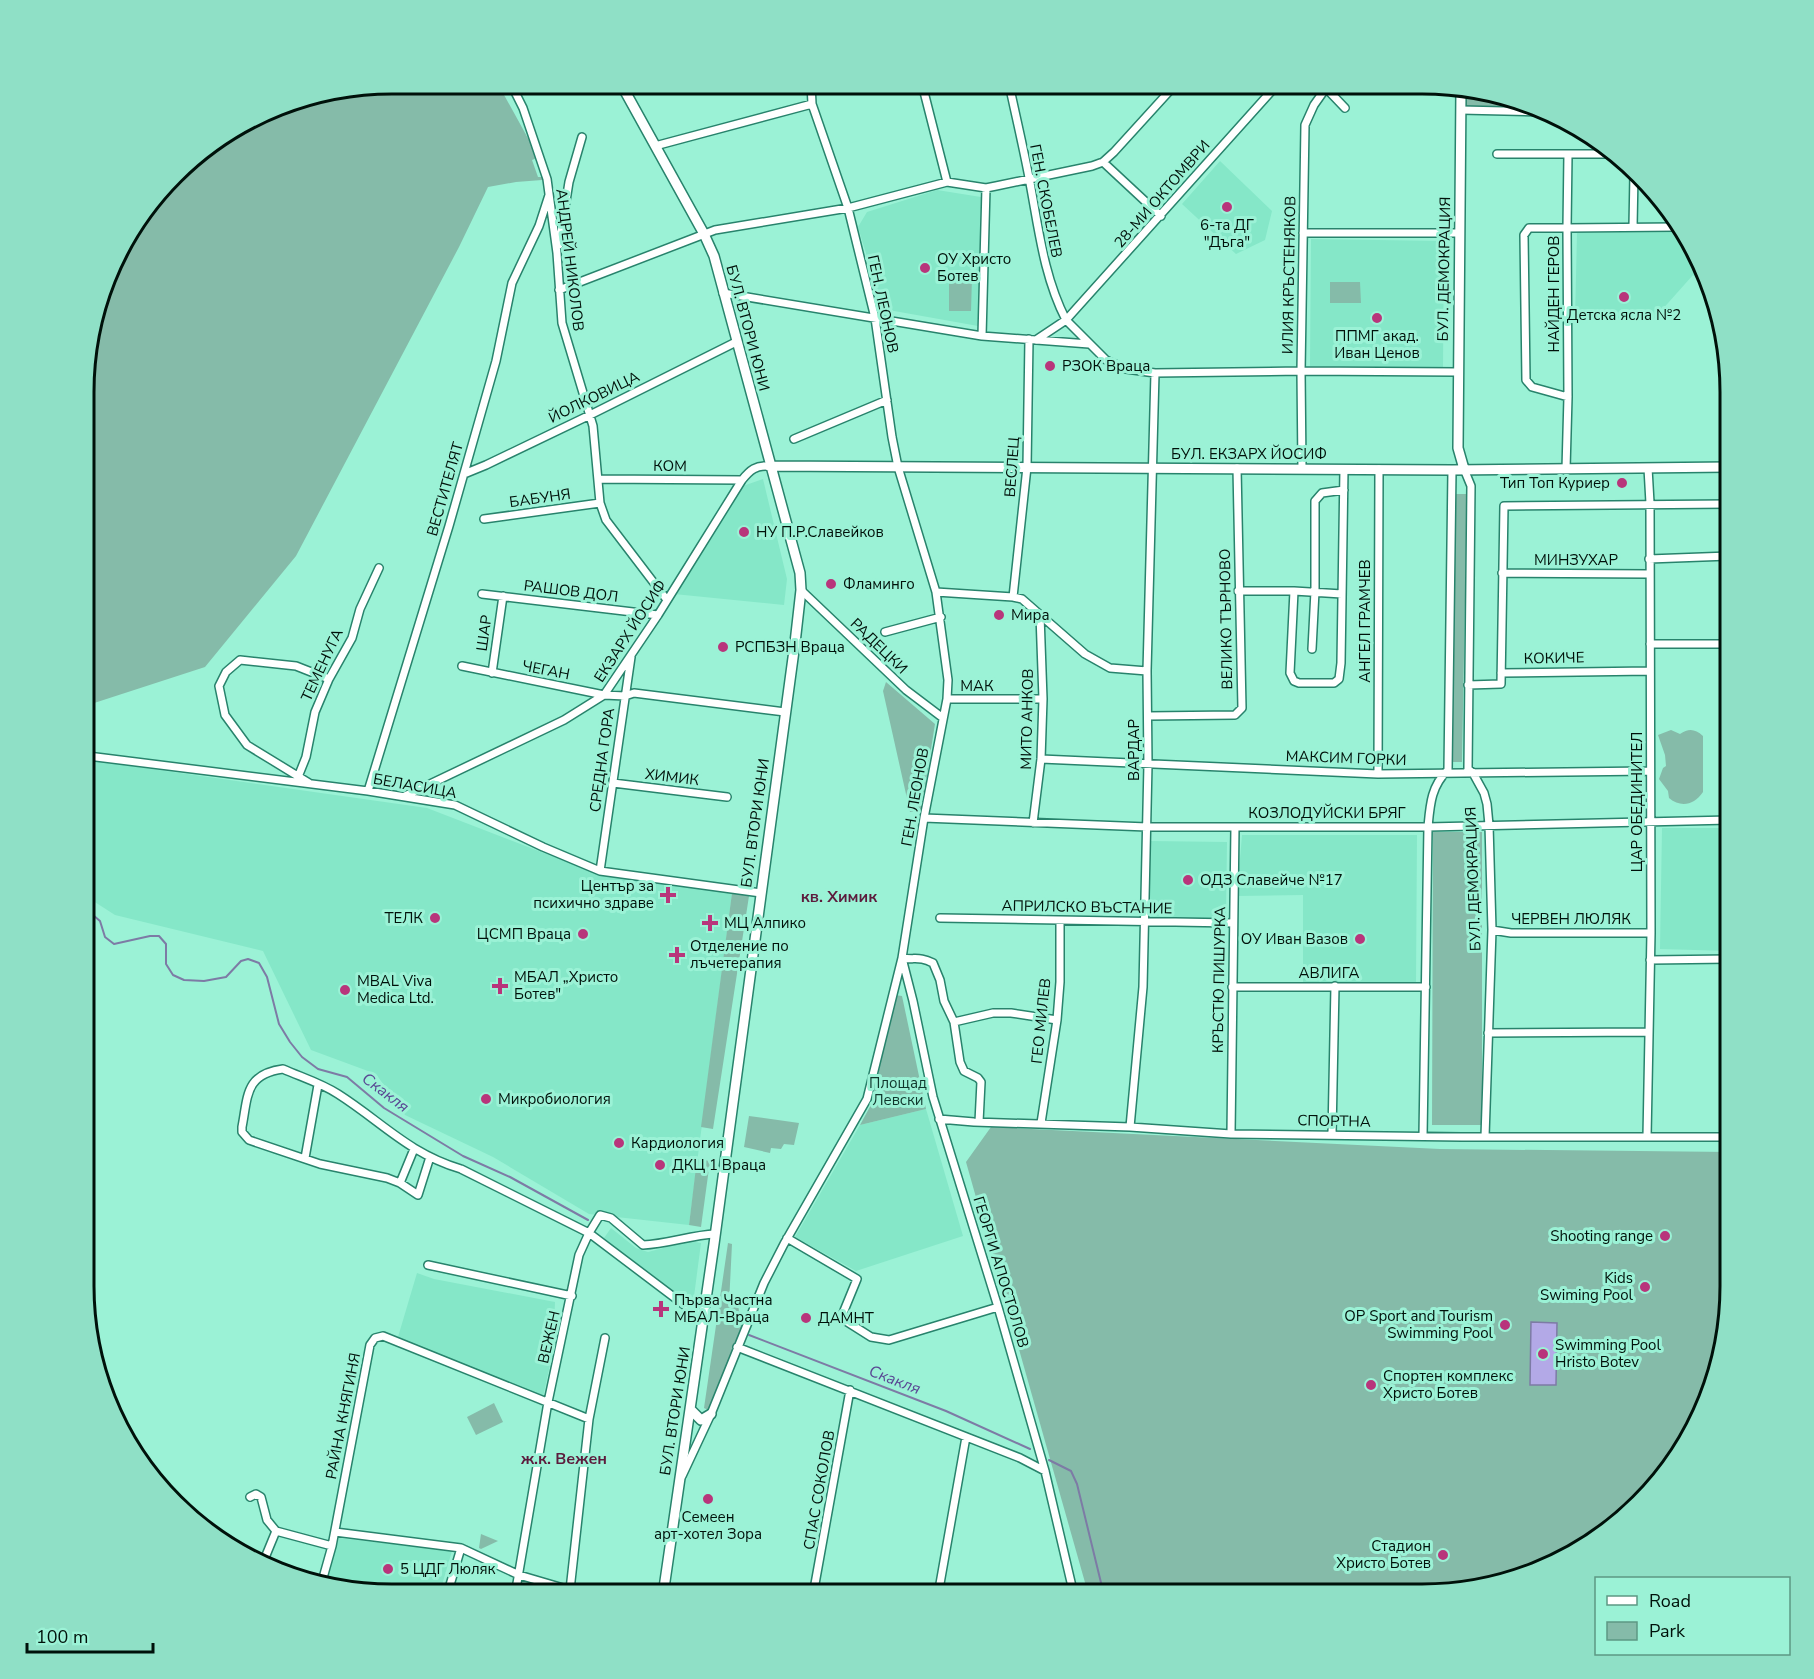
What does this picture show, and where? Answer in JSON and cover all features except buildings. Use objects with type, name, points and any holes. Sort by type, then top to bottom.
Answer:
[{"type":"street","name":"АНДРЕЙ НИКОЛОВ","points":[[516,94],[523,108],[547,180],[557,253],[562,323],[590,415],[600,503],[606,520],[667,600]]},
{"type":"street","name":"БУЛ. ВТОРИ ЮНИ","points":[[626,94],[714,256],[769,466],[796,558],[801,590],[716,1234],[665,1584]]},
{"type":"street","name":"ГЕН. ЛЕОНОВ","points":[[679,1483],[711,1414],[764,1283],[787,1238],[867,1099],[902,958],[924,818],[947,699],[948,680],[941,617],[936,592],[898,467],[875,318],[848,208],[812,104],[812,94]]},
{"type":"street","points":[[925,94],[947,182]]},
{"type":"street","name":"ГЕН. СКОБЕЛЕВ","points":[[1011,94],[1046,271],[1055,298],[1066,320],[1106,360],[1126,369],[1155,374],[1301,371],[1458,372]]},
{"type":"street","points":[[559,290],[704,234],[735,226],[848,208],[947,182],[986,188],[1103,162],[1166,94]]},
{"type":"street","name":"28-МИ ОКТОМВРИ","points":[[1033,340],[1066,320],[1269,94]]},
{"type":"street","name":"ИЛИЯ КРЪСТЕНЯКОВ","points":[[1302,469],[1301,371],[1305,126],[1320,94]]},
{"type":"street","points":[[1332,94],[1345,108]]},
{"type":"street","name":"БУЛ. ДЕМОКРАЦИЯ","points":[[1423,1136],[1428,827],[1435,785],[1448,770],[1452,470],[1458,448],[1462,97]]},
{"type":"street","points":[[655,146],[812,104]]},
{"type":"street","points":[[1461,110],[1521,111]]},
{"type":"street","points":[[557,253],[569,182],[582,137]]},
{"type":"street","points":[[1497,154],[1600,154]]},
{"type":"street","points":[[1568,154],[1567,228],[1529,228],[1524,235],[1526,380],[1532,387],[1568,397]]},
{"type":"street","points":[[1103,162],[1161,216]]},
{"type":"street","points":[[1633,227],[1634,184]]},
{"type":"street","points":[[982,336],[986,188]]},
{"type":"street","name":"ВЕСТИТЕЛЯТ","points":[[369,791],[464,474],[496,360],[512,283],[539,226],[549,195]]},
{"type":"street","name":"НАЙДЕН ГЕРОВ","points":[[1566,469],[1567,228],[1669,227]]},
{"type":"street","points":[[1303,233],[1460,233]]},
{"type":"street","points":[[723,293],[982,336],[1089,344]]},
{"type":"street","name":"ВЕСЛЕЦ","points":[[1013,597],[1027,467],[1033,340]]},
{"type":"street","name":"ЙОЛКОВИЦА","points":[[464,474],[590,415],[736,342]]},
{"type":"street","name":"ВАРДАР","points":[[1130,1127],[1143,987],[1155,374]]},
{"type":"street","points":[[794,439],[887,400]]},
{"type":"street","name":"БУЛ. ДЕМОКРАЦИЯ","points":[[1458,448],[1471,486],[1468,769],[1473,773],[1486,798],[1488,825],[1491,930],[1485,1137]]},
{"type":"street","name":"БУЛ. ЕКЗАРХ ЙОСИФ","points":[[769,466],[1452,470],[1720,467]]},
{"type":"street","name":"ЕКЗАРХ ЙОСИФ","points":[[403,796],[564,720],[604,695],[658,615],[742,480],[752,469],[769,466]]},
{"type":"street","name":"ВЕЛИКО ТЪРНОВО","points":[[1148,716],[1235,715],[1242,708],[1237,468]]},
{"type":"street","name":"ЦАР ОБЕДИНИТЕЛ","points":[[1647,1137],[1651,933],[1648,468]]},
{"type":"street","points":[[1294,591],[1290,673],[1294,681],[1299,683],[1334,683],[1339,679],[1341,663],[1344,469]]},
{"type":"street","name":"АНГЕЛ ГРАМЧЕВ","points":[[1378,774],[1379,469]]},
{"type":"street","name":"КОМ","points":[[598,479],[742,480]]},
{"type":"street","points":[[1312,649],[1315,591],[1315,501],[1322,493],[1344,490]]},
{"type":"street","name":"БАБУНЯ","points":[[484,519],[600,503]]},
{"type":"street","points":[[1468,685],[1501,684],[1504,506],[1720,504]]},
{"type":"street","points":[[1649,559],[1720,556]]},
{"type":"street","name":"ТЕМЕНУГА","points":[[298,777],[306,758],[315,712],[329,679],[352,638],[360,609],[379,568]]},
{"type":"street","name":"МИНЗУХАР","points":[[1502,573],[1649,574]]},
{"type":"street","name":"РАДЕЦКИ","points":[[801,590],[906,690],[943,718]]},
{"type":"street","points":[[1238,591],[1315,591],[1342,594]]},
{"type":"street","points":[[936,592],[1022,599],[1085,654],[1110,668],[1148,671]]},
{"type":"street","name":"РАШОВ ДОЛ","points":[[482,594],[658,615]]},
{"type":"street","name":"ШАР","points":[[492,673],[503,596]]},
{"type":"street","name":"МИТО АНКОВ","points":[[1033,823],[1041,759],[1043,699],[1040,615]]},
{"type":"street","points":[[885,632],[941,617]]},
{"type":"street","points":[[1650,644],[1720,644]]},
{"type":"street","name":"СРЕДНА ГОРА","points":[[600,871],[631,654]]},
{"type":"street","points":[[312,785],[247,745],[225,715],[219,686],[226,672],[240,660],[296,666],[329,679]]},
{"type":"street","name":"ЧЕГАН","points":[[462,666],[604,695],[625,696],[634,693],[785,712]]},
{"type":"street","name":"КОКИЧЕ","points":[[1501,673],[1650,671]]},
{"type":"street","name":"МАК","points":[[947,699],[1043,699]]},
{"type":"street","name":"БЕЛАСИЦА","points":[[94,757],[369,791],[455,805],[600,871],[761,893]]},
{"type":"street","name":"МАКСИМ ГОРКИ","points":[[1041,759],[1378,774],[1650,771]]},
{"type":"street","name":"ХИМИК","points":[[613,783],[727,797]]},
{"type":"street","name":"КОЗЛОДУЙСКИ БРЯГ","points":[[924,818],[1147,827],[1428,827],[1720,820]]},
{"type":"street","name":"КРЪСТЮ ПИШУРКА","points":[[1231,1134],[1235,827]]},
{"type":"street","name":"АПРИЛСКО ВЪСТАНИЕ","points":[[940,918],[1233,923]]},
{"type":"street","name":"ГЕО МИЛЕВ","points":[[1041,1123],[1057,1020],[1060,982],[1060,921]]},
{"type":"street","name":"ЧЕРВЕН ЛЮЛЯК","points":[[1491,930],[1511,933],[1651,933]]},
{"type":"street","points":[[902,958],[921,957],[933,963],[940,980],[944,1001],[954,1022],[960,1062],[964,1071],[981,1082],[979,1122]]},
{"type":"street","name":"ГЕОРГИ АПОСТОЛОВ","points":[[902,958],[939,1119],[998,1307],[1045,1471],[1071,1584]]},
{"type":"street","points":[[1650,960],[1720,959]]},
{"type":"street","points":[[1332,1134],[1335,986]]},
{"type":"street","name":"АВЛИГА","points":[[1232,987],[1426,987]]},
{"type":"street","points":[[954,1022],[993,1013],[1011,1013],[1057,1020]]},
{"type":"street","points":[[1488,1034],[1649,1032]]},
{"type":"street","points":[[430,1157],[418,1195],[400,1183],[374,1174],[320,1164],[249,1140],[245,1137],[242,1127],[248,1091],[253,1080],[263,1074],[283,1069],[335,1092],[414,1149],[461,1169],[588,1233],[691,1310],[704,1315]]},
{"type":"street","points":[[305,1158],[318,1085]]},
{"type":"street","name":"СПОРТНА","points":[[939,1119],[1130,1127],[1231,1134],[1720,1137]]},
{"type":"street","points":[[400,1183],[414,1149]]},
{"type":"street","points":[[588,1233],[600,1215],[611,1218],[643,1245],[662,1244],[699,1235],[716,1234]]},
{"type":"street","name":"ВЕЖЕН","points":[[517,1584],[548,1402],[579,1255],[588,1233]]},
{"type":"street","points":[[787,1238],[857,1279],[841,1318],[872,1337],[890,1340],[998,1307]]},
{"type":"street","points":[[428,1265],[572,1296]]},
{"type":"street","name":"РАЙНА КНЯГИНЯ","points":[[323,1576],[335,1532],[370,1345],[375,1338],[382,1336],[589,1419]]},
{"type":"street","points":[[571,1584],[589,1419],[605,1338]]},
{"type":"street","points":[[737,1347],[1020,1458],[1045,1471]]},
{"type":"street","name":"СПАС СОКОЛОВ","points":[[815,1584],[850,1390]]},
{"type":"street","points":[[691,1410],[701,1420],[711,1414]]},
{"type":"street","points":[[940,1584],[966,1437]]},
{"type":"street","points":[[250,1497],[256,1494],[261,1497],[267,1520],[276,1531],[332,1546]]},
{"type":"street","points":[[266,1556],[276,1531]]},
{"type":"street","points":[[335,1532],[461,1548],[519,1575],[550,1584]]},
{"type":"street","points":[[450,1584],[461,1548]]},
{"type":"shaded area","name":"6-та ДГ \"Дъга\"","points":[[1220,161],[1272,211],[1265,240],[1236,254],[1182,204]]},
{"type":"shaded area","name":"ОУ Христо Ботев","points":[[937,190],[981,197],[978,326],[883,309],[858,227],[867,212]]},
{"type":"shaded area","name":"Детска ясла №2","points":[[1672,232],[1697,279],[1693,275],[1652,321],[1575,320],[1577,233]]},
{"type":"shaded area","name":"ППМГ акад. Иван Ценов","points":[[1311,239],[1444,241],[1443,368],[1310,366]]},
{"type":"shaded area","name":"НУ П.Р.Славейков","points":[[763,479],[787,579],[784,605],[674,594],[743,486]]},
{"type":"shaded area","name":"МБАЛ „Христо Ботев\"","points":[[94,761],[427,808],[596,873],[732,893],[689,1225],[589,1214],[493,1157],[405,1115],[376,1074],[311,1050],[263,951],[115,915],[94,902]]},
{"type":"shaded area","points":[[1662,828],[1720,828],[1720,951],[1660,949]]},
{"type":"shaded area","name":"ОУ Иван Вазов","points":[[1242,835],[1417,835],[1416,982],[1303,982],[1303,895],[1237,896]]},
{"type":"shaded area","name":"ОДЗ Славейче №17","points":[[1149,841],[1227,842],[1226,919],[1149,918]]},
{"type":"shaded area","points":[[926,1109],[963,1236],[856,1271],[795,1237],[860,1125]]},
{"type":"shaded area","points":[[611,1228],[636,1248],[648,1252],[690,1241],[701,1243],[693,1304],[675,1295],[604,1238]]},
{"type":"shaded area","points":[[417,1273],[434,1279],[555,1302],[553,1351],[543,1397],[398,1337]]},
{"type":"shaded area","name":"Swimming Pool Hristo Botev","points":[[1531,1322],[1557,1323],[1556,1385],[1530,1385]]},
{"type":"shaded area","name":"5 ЦДГ Люляк","points":[[339,1538],[452,1551],[442,1584],[373,1584],[328,1577]]},
{"type":"green space","points":[[504,94],[535,151],[537,158],[532,160],[538,177],[542,177],[542,180],[488,187],[459,247],[296,556],[205,667],[94,703],[95,373],[100,334],[110,297],[134,243],[168,196],[196,168],[243,134],[278,117],[334,100],[373,95]]},
{"type":"green space","points":[[1462,97],[1519,111],[1461,110]]},
{"type":"green space","points":[[949,277],[972,277],[971,311],[949,311]]},
{"type":"green space","points":[[1330,282],[1360,282],[1361,303],[1330,303]]},
{"type":"green space","points":[[1456,494],[1467,494],[1462,762],[1452,762]]},
{"type":"green space","points":[[886,682],[935,724],[921,812],[910,812],[883,691]]},
{"type":"green space","points":[[1671,730],[1680,734],[1692,730],[1703,736],[1703,792],[1696,800],[1687,804],[1678,803],[1669,798],[1668,791],[1659,779],[1666,766],[1658,735]]},
{"type":"green space","points":[[1433,832],[1482,832],[1482,1125],[1432,1125]]},
{"type":"green space","points":[[732,893],[749,896],[713,1129],[701,1127]]},
{"type":"green space","name":"Площад Левски","points":[[895,995],[902,996],[926,1109],[860,1125],[872,1103]]},
{"type":"green space","points":[[749,1116],[799,1123],[794,1145],[784,1144],[781,1149],[771,1148],[770,1153],[744,1147]]},
{"type":"green space","name":"Спортен комплекс Христо Ботев","points":[[991,1127],[1440,1149],[1720,1152],[1719,1306],[1714,1345],[1704,1382],[1680,1436],[1646,1483],[1618,1511],[1570,1545],[1517,1569],[1480,1579],[1441,1584],[1085,1584],[966,1162]]},
{"type":"green space","points":[[697,1159],[710,1161],[701,1227],[689,1225]]},
{"type":"green space","points":[[728,1243],[732,1244],[729,1304],[738,1305],[742,1329],[708,1410],[704,1408]]},
{"type":"green space","points":[[494,1403],[503,1422],[476,1435],[467,1417]]},
{"type":"green space","points":[[481,1534],[498,1541],[481,1549],[479,1548]]},
{"type":"waterway","name":"Скакля","points":[[94,916],[100,921],[105,937],[114,944],[159,936],[166,944],[166,964],[173,975],[184,980],[204,981],[226,977],[241,961],[248,959],[259,963],[267,977],[279,1024],[302,1057],[318,1069],[347,1077],[384,1108],[463,1156],[510,1177],[588,1220]]},
{"type":"waterway","name":"Скакля","points":[[749,1335],[946,1411],[1030,1449]]},
{"type":"waterway","name":"Скакля","points":[[1049,1460],[1071,1471],[1077,1484],[1101,1584]]},
{"type":"place","name":"6-та ДГ \"Дъга\"","points":[[1227,207]]},
{"type":"place","name":"ОУ Христо Ботев","points":[[925,268]]},
{"type":"place","name":"Детска ясла №2","points":[[1624,297]]},
{"type":"place","name":"ППМГ акад. Иван Ценов","points":[[1377,318]]},
{"type":"place","name":"РЗОК Враца","points":[[1050,366]]},
{"type":"place","name":"Тип Топ Куриер","points":[[1622,483]]},
{"type":"place","name":"НУ П.Р.Славейков","points":[[744,532]]},
{"type":"place","name":"Фламинго","points":[[831,584]]},
{"type":"place","name":"Мира","points":[[999,615]]},
{"type":"place","name":"РСПБЗН Враца","points":[[723,647]]},
{"type":"place","name":"ОДЗ Славейче №17","points":[[1188,880]]},
{"type":"place","name":"Център за психично здраве","points":[[668,895]]},
{"type":"place","name":"ТЕЛК","points":[[435,918]]},
{"type":"place","name":"МЦ Алпико","points":[[710,923]]},
{"type":"place","name":"ЦСМП Враца","points":[[583,934]]},
{"type":"place","name":"ОУ Иван Вазов","points":[[1360,939]]},
{"type":"place","name":"Отделение по лъчетерапия","points":[[677,955]]},
{"type":"place","name":"МБАЛ „Христо Ботев\"","points":[[500,986]]},
{"type":"place","name":"MBAL Viva Medica Ltd.","points":[[345,990]]},
{"type":"place","name":"Микробиология","points":[[486,1099]]},
{"type":"place","name":"Кардиология","points":[[619,1143]]},
{"type":"place","name":"ДКЦ 1 Враца","points":[[660,1165]]},
{"type":"place","name":"Shooting range","points":[[1665,1236]]},
{"type":"place","name":"Kids Swiming Pool","points":[[1645,1287]]},
{"type":"place","name":"Първа Частна МБАЛ-Враца","points":[[661,1309]]},
{"type":"place","name":"ДАМНТ","points":[[806,1318]]},
{"type":"place","name":"OP Sport and Tourism Swimming Pool","points":[[1505,1325]]},
{"type":"place","name":"Swimming Pool Hristo Botev","points":[[1543,1354]]},
{"type":"place","name":"Спортен комплекс Христо Ботев","points":[[1371,1385]]},
{"type":"place","name":"Семеен арт-хотел Зора","points":[[708,1499]]},
{"type":"place","name":"Стадион Христо Ботев","points":[[1443,1555]]},
{"type":"place","name":"5 ЦДГ Люляк","points":[[388,1569]]},
{"type":"district","name":"кв. Химик","points":[[839,896]]},
{"type":"district","name":"ж.к. Вежен","points":[[564,1458]]}]
